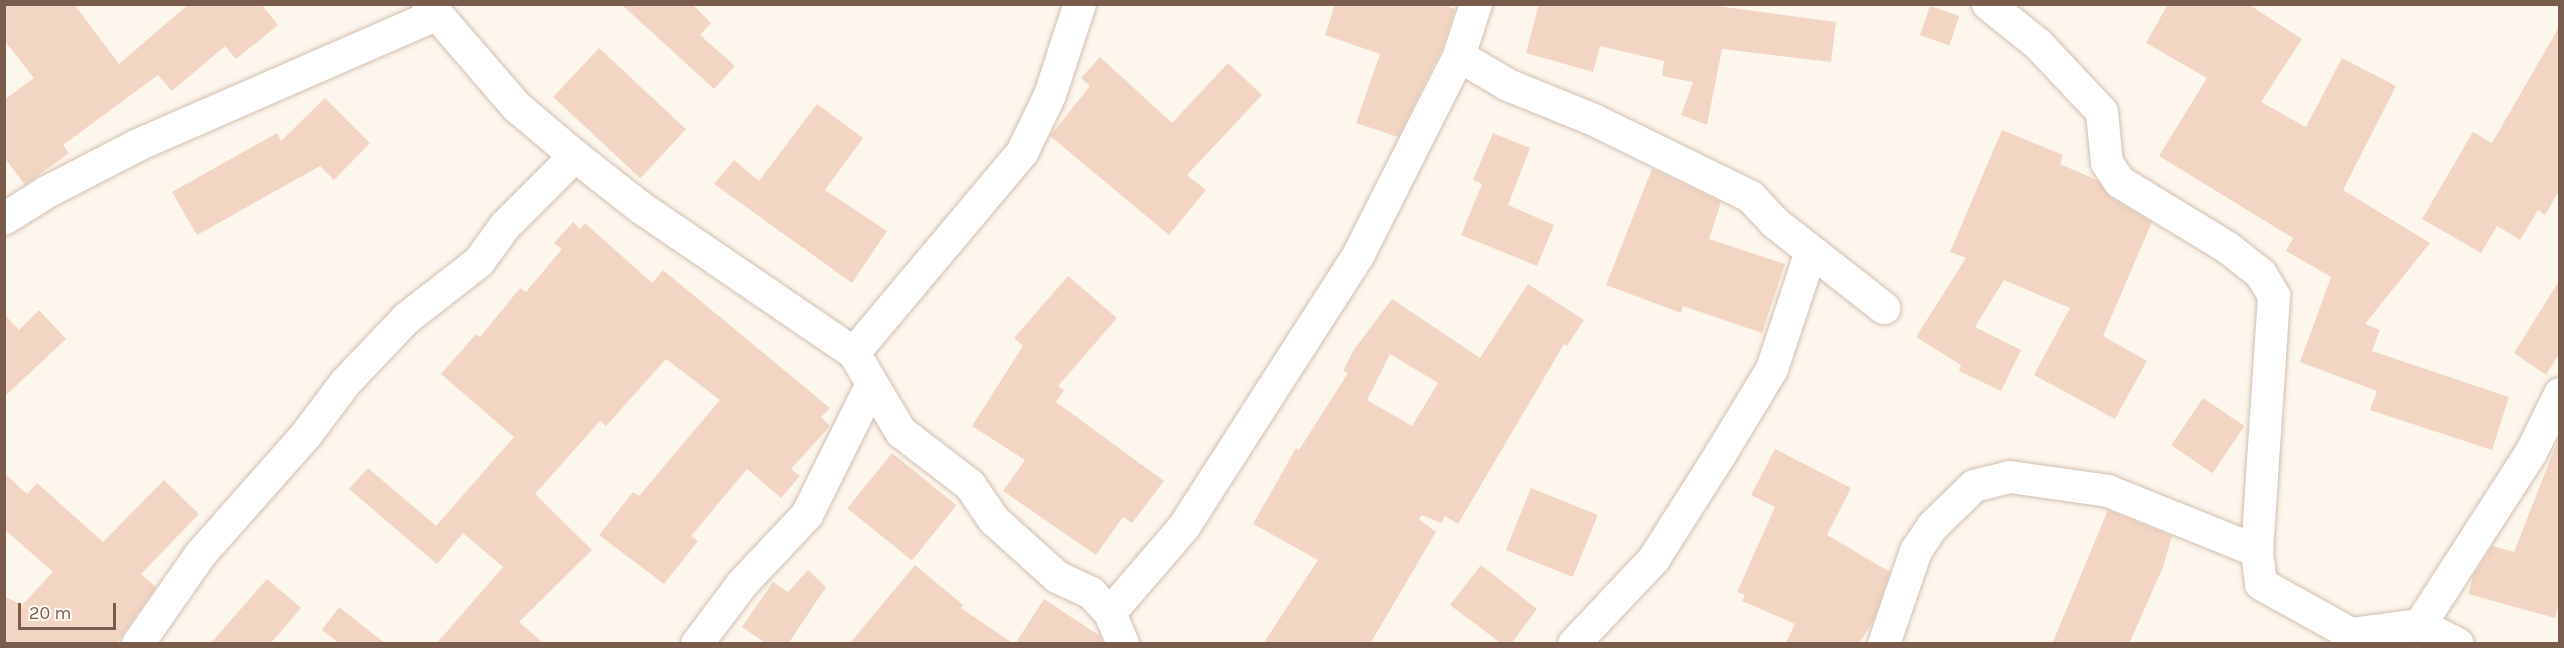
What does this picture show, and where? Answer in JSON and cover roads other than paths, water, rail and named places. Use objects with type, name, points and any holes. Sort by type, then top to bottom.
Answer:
[{"type":"street","points":[[854,353],[1022,153],[1050,95],[1080,4]]},
{"type":"street","points":[[1110,613],[1184,527],[1270,398],[1359,254],[1459,56],[1476,4]]},
{"type":"street","points":[[1988,4],[2038,44],[2102,112],[2107,163],[2120,182],[2228,248],[2261,274],[2274,296],[2256,551],[2261,584],[2351,634],[2420,625],[2458,644]]},
{"type":"street","points":[[4,219],[47,192],[138,145],[431,10],[517,106],[575,156],[649,213],[854,353],[901,432],[970,485],[994,520],[1057,577],[1091,593],[1110,613],[1123,644]]},
{"type":"street","points":[[1459,56],[1508,85],[1594,120],[1751,196],[1774,222],[1884,308]]},
{"type":"street","points":[[138,644],[200,555],[306,435],[346,382],[407,318],[479,262],[506,226],[575,156]]},
{"type":"street","points":[[1574,644],[1654,559],[1772,369],[1811,252]]},
{"type":"street","points":[[697,644],[742,584],[807,515],[872,384]]},
{"type":"street","points":[[2420,625],[2531,453],[2559,394]]},
{"type":"street","points":[[1884,644],[1916,551],[1953,503],[1974,486],[1992,479],[2010,477],[2108,491],[2256,551]]}]
